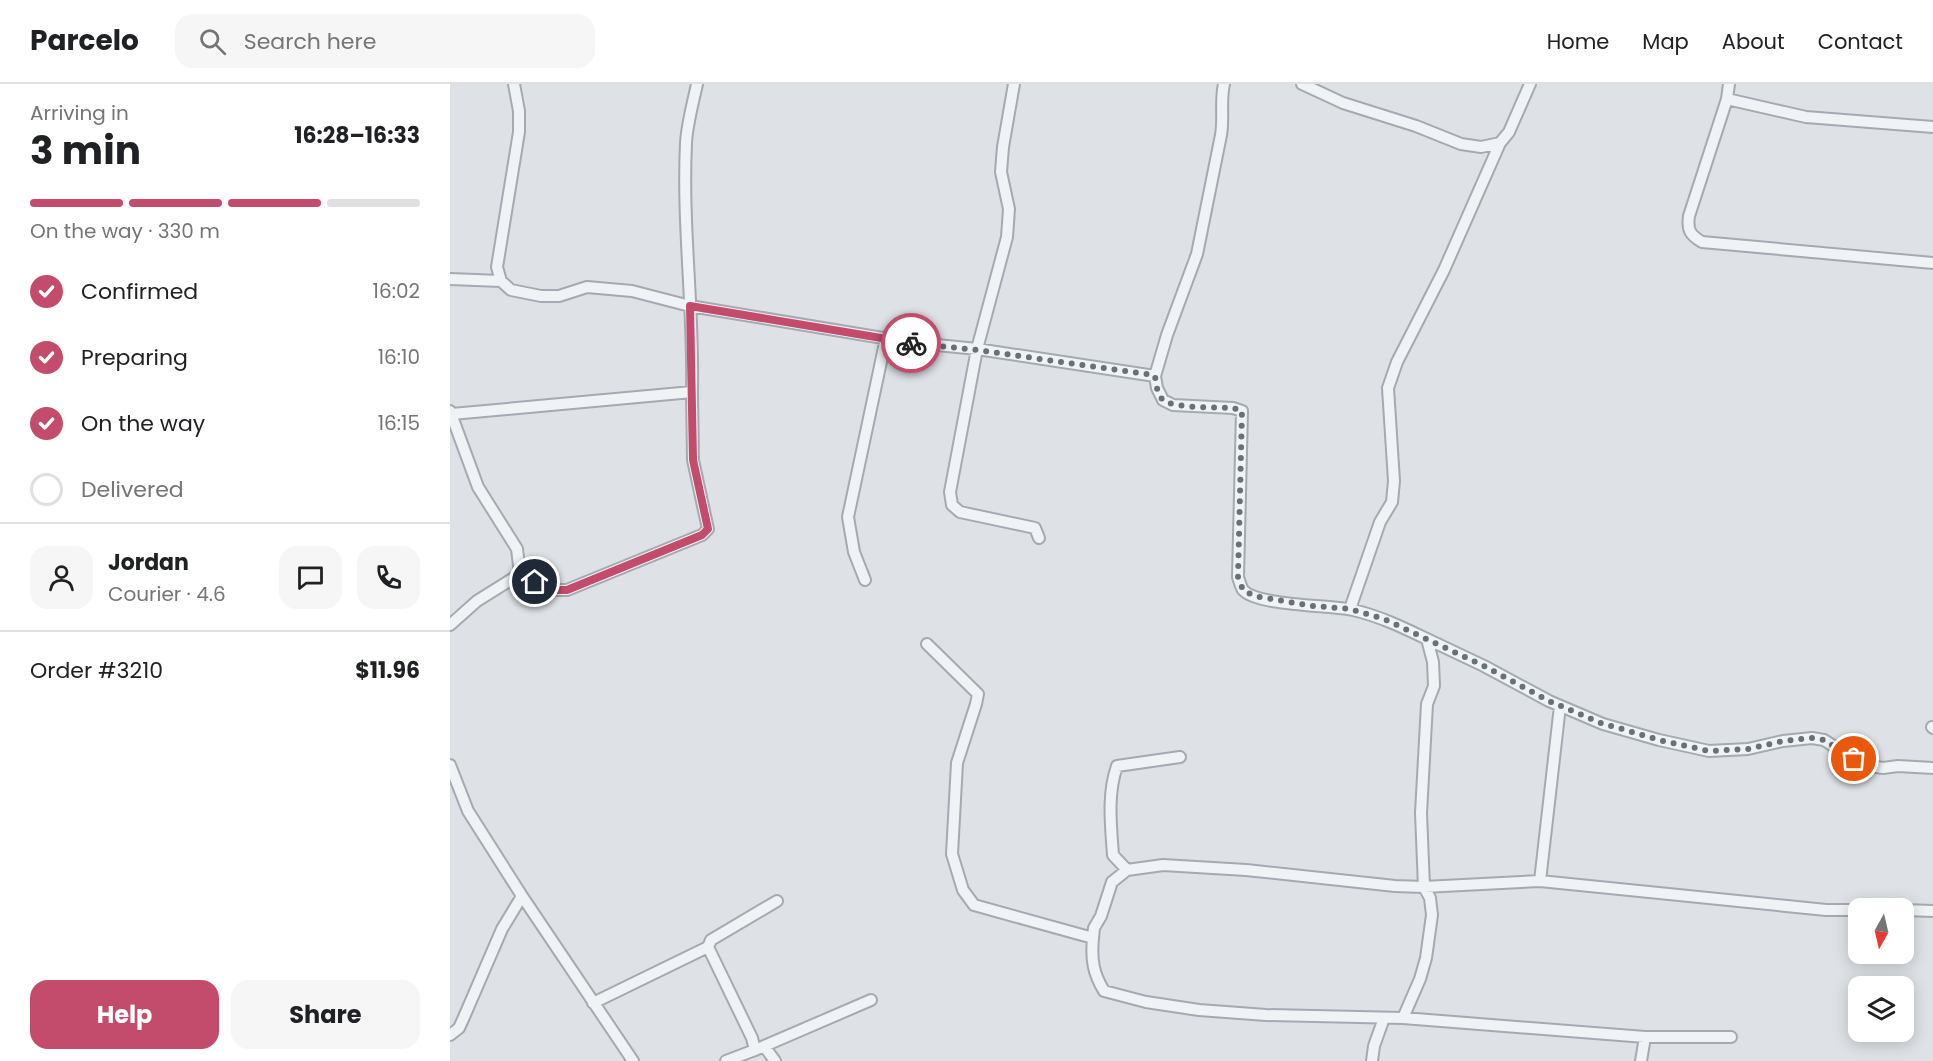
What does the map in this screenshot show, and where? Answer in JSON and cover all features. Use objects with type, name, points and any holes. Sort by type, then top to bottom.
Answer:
[{"type":"street","points":[[512,84],[519,111],[519,132],[497,267],[501,281],[511,290],[541,296],[559,296],[587,287],[632,291],[690,306],[907,342],[1155,376]]},
{"type":"street","points":[[520,574],[550,590],[567,590],[702,535],[708,529],[693,460],[687,265],[686,140],[697,84]]},
{"type":"street","points":[[1014,84],[1001,172],[1009,209],[1006,237],[977,350],[950,492],[952,504],[960,512],[1035,528],[1039,538]]},
{"type":"street","points":[[1224,84],[1221,98],[1223,122],[1221,135],[1197,254],[1167,335],[1155,376],[1157,388],[1163,400],[1173,405],[1233,408],[1242,411],[1238,577],[1243,590],[1254,596],[1313,606],[1350,609],[1384,619],[1484,666],[1560,706],[1603,724],[1659,740],[1709,751],[1748,749],[1783,741],[1812,738],[1824,740],[1864,765],[1883,768],[1898,766],[1933,768]]},
{"type":"street","points":[[1302,84],[1343,103],[1416,126],[1461,144],[1481,147],[1500,143]]},
{"type":"street","points":[[1350,609],[1380,522],[1392,502],[1394,481],[1388,388],[1397,362],[1444,270],[1500,143],[1509,132],[1530,84]]},
{"type":"street","points":[[1729,84],[1727,99],[1689,216],[1688,228],[1691,236],[1702,242],[1933,263]]},
{"type":"street","points":[[1727,99],[1806,117],[1933,127]]},
{"type":"street","points":[[450,279],[501,281]]},
{"type":"street","points":[[865,580],[854,552],[848,517],[886,338]]},
{"type":"street","points":[[520,574],[517,549],[478,487],[451,412],[692,393]]},
{"type":"street","points":[[450,625],[477,601],[520,574]]},
{"type":"street","points":[[1403,1018],[1420,979],[1426,958],[1432,915],[1430,898],[1424,887],[1422,802],[1427,704],[1434,686],[1433,662],[1427,639]]},
{"type":"street","points":[[927,644],[978,694],[957,763],[952,854],[963,890],[974,905],[1093,938]]},
{"type":"street","points":[[1540,881],[1560,706]]},
{"type":"street","points":[[1180,757],[1117,766],[1114,775],[1110,814],[1112,882],[1101,916],[1094,928],[1091,957],[1095,977],[1104,991],[1146,1002],[1199,1010],[1266,1015],[1403,1018],[1645,1037],[1731,1037]]},
{"type":"street","points":[[450,765],[468,811],[592,1003],[633,1061]]},
{"type":"street","points":[[1113,855],[1127,870]]},
{"type":"street","points":[[1112,882],[1127,870],[1163,865],[1210,867],[1424,887],[1540,881],[1826,910],[1848,910]]},
{"type":"street","points":[[450,1035],[459,1028],[502,929],[522,896]]},
{"type":"street","points":[[592,1003],[708,947],[711,940],[777,901]]},
{"type":"street","points":[[1914,910],[1933,911]]},
{"type":"street","points":[[708,947],[752,1038],[775,1061]]},
{"type":"street","points":[[726,1061],[871,1000]]},
{"type":"street","points":[[1372,1061],[1374,1046],[1384,1018]]},
{"type":"street","points":[[1641,1061],[1645,1037]]},
{"type":"way so far","points":[[911,343],[1146,374],[1155,376],[1157,388],[1163,400],[1173,405],[1233,408],[1242,411],[1238,577],[1243,590],[1254,596],[1313,606],[1350,609],[1384,619],[1484,666],[1549,701],[1603,724],[1659,740],[1709,751],[1748,749],[1783,741],[1812,738],[1824,740],[1854,759]]},
{"type":"route","points":[[535,582],[550,590],[567,590],[702,535],[708,529],[693,460],[690,306],[911,343]]}]
